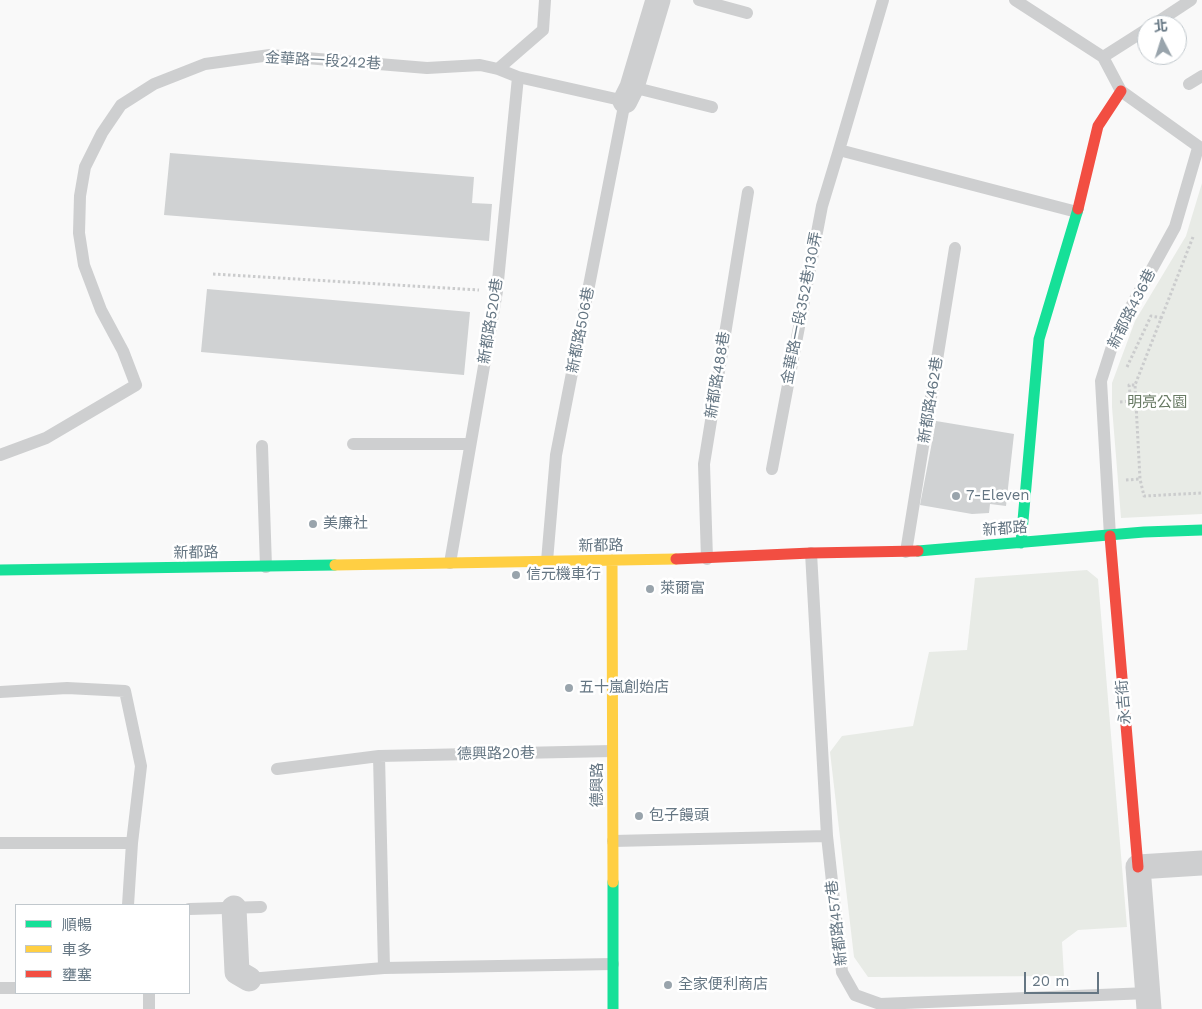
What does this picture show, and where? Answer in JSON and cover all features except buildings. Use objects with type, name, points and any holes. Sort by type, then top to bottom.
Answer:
[{"type":"street","points":[[629,94],[658,0]]},
{"type":"street","points":[[1021,543],[1039,339],[1078,212],[1098,126],[1121,91]]},
{"type":"street","name":"新都路","points":[[0,570],[707,559],[811,553],[906,552],[1144,532],[1202,530]]},
{"type":"street","name":"永吉街","points":[[1110,536],[1148,1001]]},
{"type":"street","name":"德興路","points":[[612,560],[613,1009]]},
{"type":"street","points":[[1138,868],[1202,863]]},
{"type":"street","points":[[234,908],[237,972],[249,979]]},
{"type":"lane","points":[[498,69],[543,30],[545,0]]},
{"type":"lane","points":[[699,0],[747,13]]},
{"type":"lane","name":"金華路一段352巷130弄","points":[[772,469],[822,206],[883,0]]},
{"type":"lane","points":[[1016,0],[1103,57],[1121,91],[1200,148]]},
{"type":"lane","points":[[1168,15],[1191,0]]},
{"type":"lane","points":[[1103,57],[1137,35]]},
{"type":"lane","name":"金華路一段242巷","points":[[0,455],[46,438],[136,385],[123,352],[101,310],[84,265],[79,233],[80,196],[86,167],[102,133],[121,105],[154,84],[205,64],[270,55],[427,68],[480,65],[498,69],[518,77],[712,107]]},
{"type":"lane","points":[[1190,84],[1202,76]]},
{"type":"lane","name":"新都路520巷","points":[[450,563],[497,290],[518,77]]},
{"type":"lane","name":"新都路506巷","points":[[547,562],[556,455],[629,94]]},
{"type":"lane","name":"新都路436巷","points":[[1110,536],[1101,381],[1116,334],[1175,227],[1200,148]]},
{"type":"lane","points":[[839,150],[1078,212]]},
{"type":"lane","name":"新都路488巷","points":[[707,559],[704,464],[748,192]]},
{"type":"lane","name":"新都路462巷","points":[[906,552],[955,248]]},
{"type":"lane","points":[[353,444],[470,444]]},
{"type":"lane","points":[[262,446],[266,567]]},
{"type":"lane","name":"新都路457巷","points":[[811,553],[827,836],[842,972],[855,995],[880,1004],[1148,1001]]},
{"type":"lane","points":[[0,692],[67,688],[125,691],[141,766],[132,843],[128,904]]},
{"type":"lane","name":"德興路20巷","points":[[277,769],[379,756],[612,751]]},
{"type":"lane","points":[[379,756],[384,968]]},
{"type":"lane","points":[[613,841],[827,836]]},
{"type":"lane","points":[[0,843],[132,843]]},
{"type":"lane","points":[[190,909],[261,907]]},
{"type":"lane","points":[[249,979],[384,968],[613,964]]},
{"type":"lane","points":[[0,988],[15,988]]},
{"type":"lane","points":[[149,994],[149,1009]]},
{"type":"path","points":[[1195,231],[1135,385],[1140,479],[1144,496],[1202,493]]},
{"type":"path","points":[[213,274],[497,290]]},
{"type":"path","points":[[1127,367],[1151,316],[1162,318]]},
{"type":"path","points":[[1124,401],[1131,400],[1129,385],[1135,385]]},
{"type":"path","points":[[1120,393],[1121,411]]},
{"type":"path","points":[[1125,470],[1126,480]]},
{"type":"green space","name":"明亮公園","points":[[1202,183],[1202,514],[1121,518],[1112,407],[1112,383],[1135,321],[1186,236]]},
{"type":"green space","points":[[1087,570],[1098,579],[1127,927],[1078,930],[1062,942],[1064,976],[868,977],[854,957],[830,752],[842,736],[913,726],[929,652],[967,650],[975,578]]},
{"type":"traffic: fast","points":[[1021,543],[1039,339],[1078,209]]},
{"type":"traffic: fast","points":[[918,551],[1144,532],[1202,530]]},
{"type":"traffic: fast","points":[[0,570],[335,565]]},
{"type":"traffic: fast","points":[[613,882],[613,1009]]},
{"type":"traffic: slow","points":[[335,565],[676,559]]},
{"type":"traffic: slow","points":[[612,560],[613,882]]},
{"type":"traffic: jam","points":[[1078,209],[1098,126],[1121,91]]},
{"type":"traffic: jam","points":[[1110,536],[1138,867]]},
{"type":"traffic: jam","points":[[676,559],[811,553],[918,551]]},
{"type":"place","name":"7-Eleven","points":[[956,496]]},
{"type":"place","name":"美廉社","points":[[313,524]]},
{"type":"place","name":"信元機車行","points":[[516,575]]},
{"type":"place","name":"萊爾富","points":[[650,589]]},
{"type":"place","name":"五十嵐創始店","points":[[569,688]]},
{"type":"place","name":"包子饅頭","points":[[639,816]]},
{"type":"place","name":"全家便利商店","points":[[668,985]]}]
